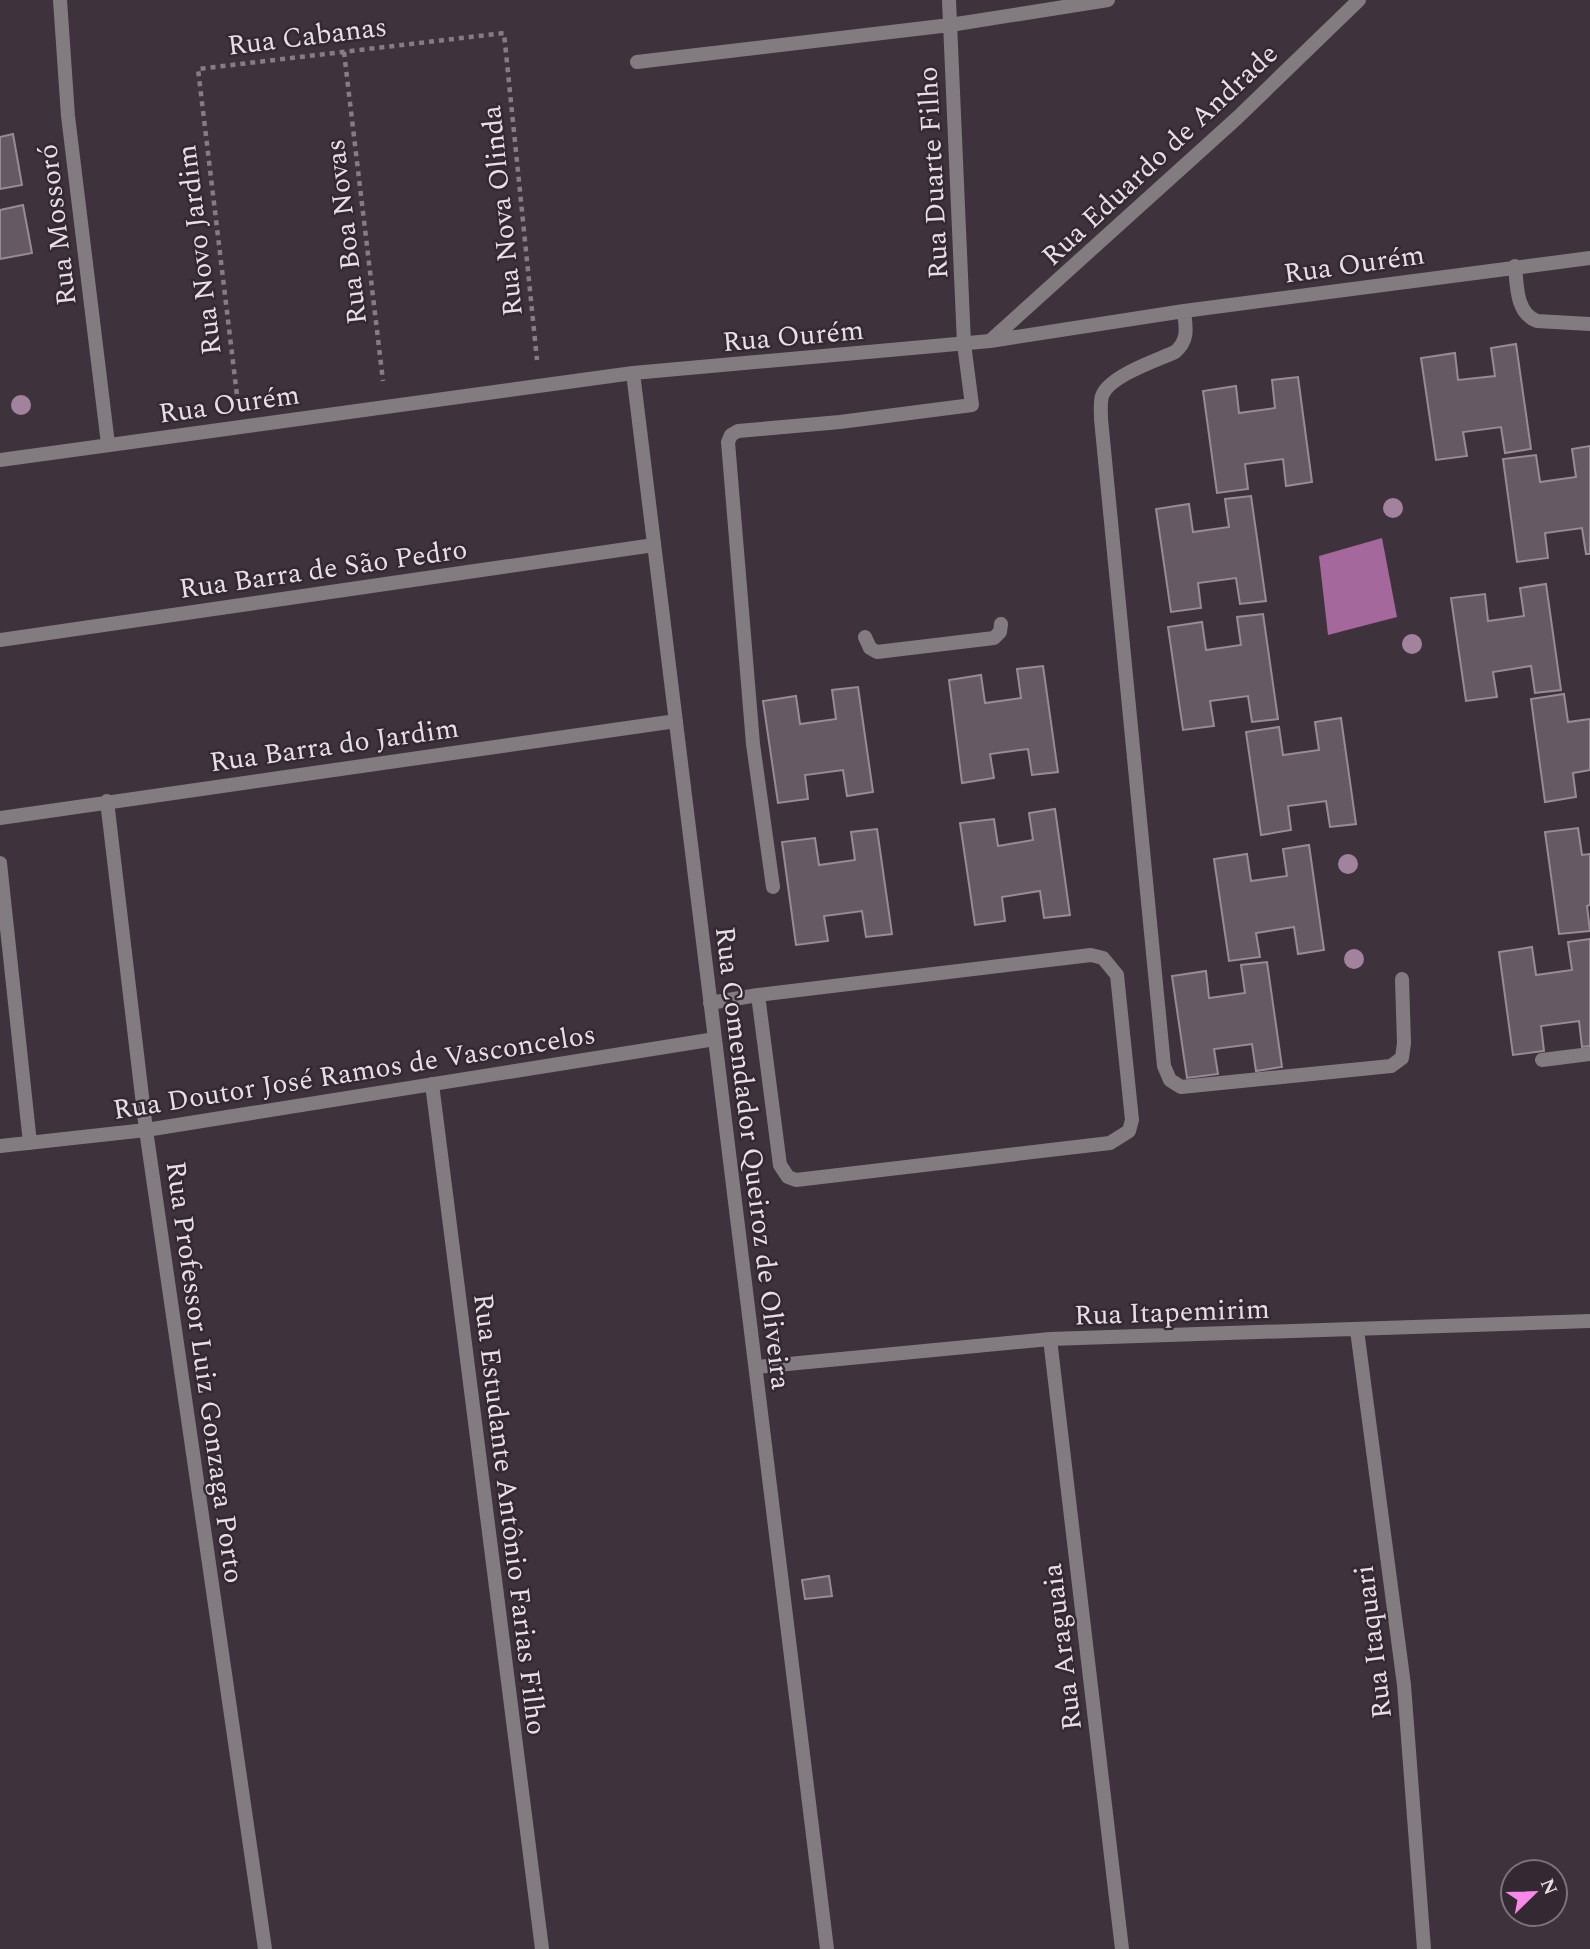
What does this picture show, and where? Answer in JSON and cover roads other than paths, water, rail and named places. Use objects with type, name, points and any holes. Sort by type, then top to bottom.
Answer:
[{"type":"street","name":"Rua Mossoró","points":[[60,0],[68,116],[108,444]]},
{"type":"street","name":"Rua Duarte Filho","points":[[773,887],[753,744],[728,442],[738,431],[840,422],[972,405],[964,344],[949,0]]},
{"type":"street","points":[[637,62],[950,25],[1108,0]]},
{"type":"street","name":"Rua Eduardo de Andrade","points":[[990,341],[1237,118],[1359,0]]},
{"type":"street","name":"Rua Ourém","points":[[0,460],[633,373],[990,341],[1184,311],[1590,258]]},
{"type":"street","points":[[1515,266],[1520,301],[1530,318],[1537,321],[1590,324]]},
{"type":"street","points":[[1184,311],[1187,333],[1181,346],[1109,385],[1101,398],[1164,1066],[1170,1080],[1181,1087],[1391,1066],[1402,1058],[1404,1043],[1402,979]]},
{"type":"street","name":"Rua Comendador Queiroz de Oliveira","points":[[633,373],[827,1949]]},
{"type":"street","name":"Rua Barra de São Pedro","points":[[0,640],[654,545]]},
{"type":"street","points":[[865,637],[870,648],[877,652],[995,638],[1000,632],[1001,624]]},
{"type":"street","name":"Rua Barra do Jardim","points":[[0,818],[676,721]]},
{"type":"street","name":"Rua Professor Luiz Gonzaga Porto","points":[[107,801],[146,1130],[265,1949]]},
{"type":"street","points":[[0,863],[30,1143]]},
{"type":"street","points":[[710,1003],[758,995],[1091,956],[1103,958],[1117,975],[1132,1120],[1129,1131],[1110,1143],[796,1180],[788,1177],[780,1165],[758,995]]},
{"type":"street","name":"Rua Doutor José Ramos de Vasconcelos","points":[[0,1146],[146,1130],[715,1039]]},
{"type":"street","points":[[1542,1060],[1590,1054]]},
{"type":"street","name":"Rua Estudante Antônio Farias Filho","points":[[432,1084],[542,1949]]},
{"type":"street","name":"Rua Itapemirim","points":[[756,1367],[1051,1339],[1590,1321]]},
{"type":"street","name":"Rua Itaquari","points":[[1357,1329],[1404,1685],[1424,1949]]},
{"type":"street","name":"Rua Araguaia","points":[[1051,1339],[1122,1949]]}]
